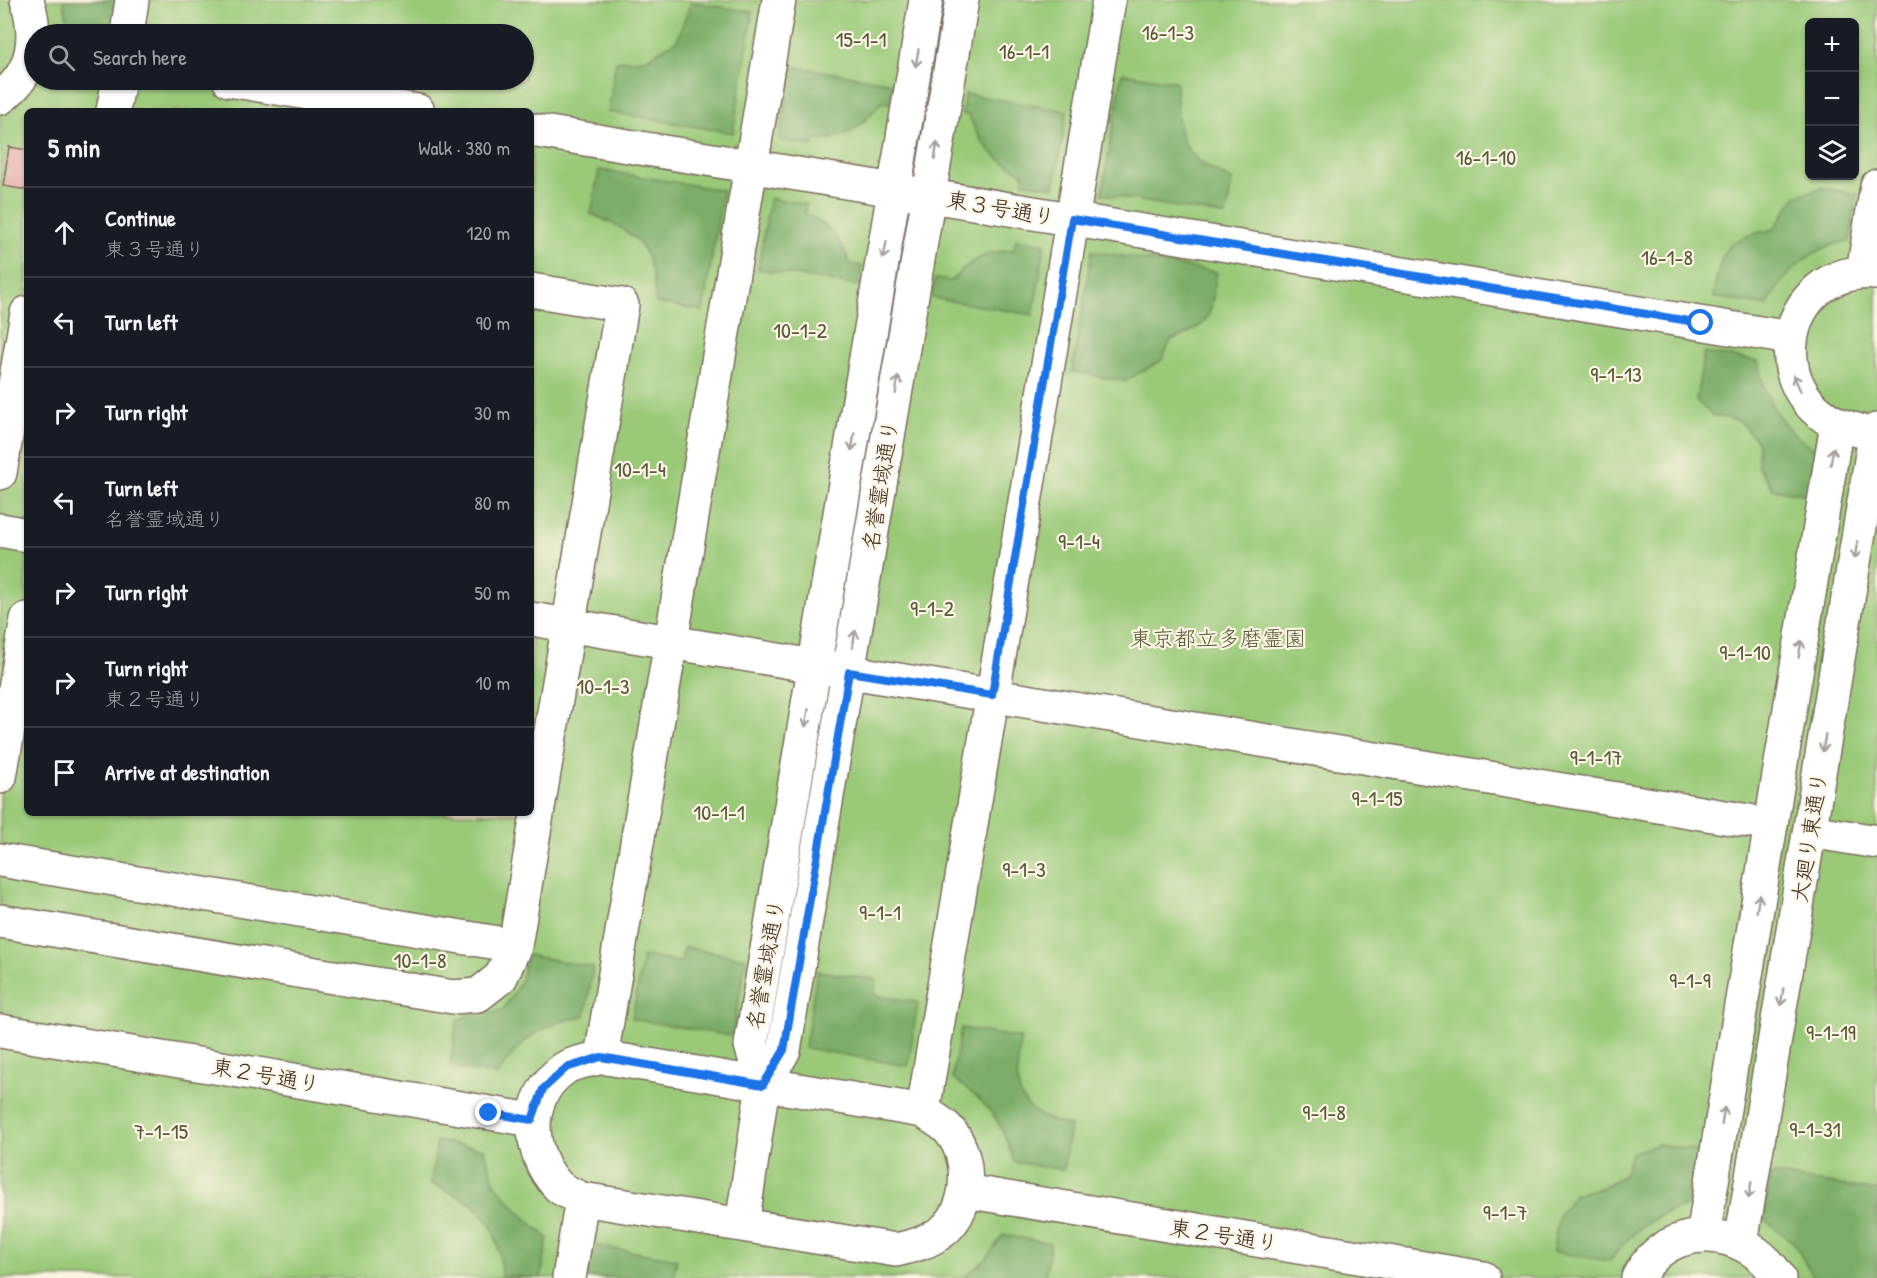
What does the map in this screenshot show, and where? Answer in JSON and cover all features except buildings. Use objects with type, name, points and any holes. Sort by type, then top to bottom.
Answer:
[{"type":"lane","points":[[27,0],[34,24]]},
{"type":"lane","points":[[128,24],[132,0]]},
{"type":"lane","points":[[601,1057],[779,0]]},
{"type":"lane","name":"名誉霊域通り","points":[[763,1085],[751,1045],[927,0]]},
{"type":"lane","name":"名誉霊域通り","points":[[763,1085],[784,1050],[962,0]]},
{"type":"lane","points":[[923,1111],[1109,0]]},
{"type":"lane","points":[[0,98],[11,90],[24,73]]},
{"type":"lane","points":[[114,108],[117,90]]},
{"type":"lane","points":[[290,90],[400,108]]},
{"type":"lane","name":"東３号通り","points":[[534,130],[1790,338]]},
{"type":"lane","points":[[1877,186],[1870,273],[1836,279],[1811,297],[1801,309],[1790,338],[1789,354],[1796,384],[1814,410],[1837,424],[1856,430],[1877,430]]},
{"type":"lane","points":[[0,921],[453,997],[478,995],[501,977],[515,946],[622,305],[534,290]]},
{"type":"lane","points":[[0,473],[24,331]]},
{"type":"lane","name":"大廻り東通り","points":[[1703,1236],[1837,424]]},
{"type":"lane","name":"大廻り東通り","points":[[1741,1243],[1877,430]]},
{"type":"lane","points":[[0,530],[24,534]]},
{"type":"lane","points":[[534,619],[1749,821]]},
{"type":"lane","points":[[0,777],[24,637]]},
{"type":"lane","points":[[1793,693],[1831,700]]},
{"type":"lane","points":[[1810,831],[1877,842]]},
{"type":"lane","points":[[0,860],[515,946]]},
{"type":"lane","points":[[1749,953],[1789,959]]},
{"type":"lane","name":"東２号通り","points":[[0,1031],[532,1120]]},
{"type":"lane","points":[[601,1057],[923,1111],[946,1127],[959,1147],[965,1191],[958,1212],[944,1231],[894,1264],[742,1225],[582,1199],[559,1188],[544,1167],[535,1145],[532,1120],[543,1089],[566,1068],[601,1057]]},
{"type":"lane","points":[[742,1225],[763,1085]]},
{"type":"lane","name":"東２号通り","points":[[965,1191],[1483,1278]]},
{"type":"lane","points":[[569,1278],[582,1199]]},
{"type":"lane","points":[[1638,1278],[1650,1261],[1662,1251],[1676,1243],[1703,1236],[1722,1237],[1741,1243],[1764,1258],[1779,1278]]},
{"type":"green space","name":"東京都立多磨霊園","points":[[0,0],[1877,0],[1877,1278],[0,1278]]},
{"type":"green space","points":[[63,0],[125,0],[121,24],[68,22]]},
{"type":"green space","points":[[691,2],[753,12],[733,133],[608,112],[616,61],[646,59],[677,40]]},
{"type":"green space","points":[[792,66],[893,83],[890,103],[881,102],[860,125],[845,135],[814,140],[813,146],[779,140]]},
{"type":"green space","points":[[1122,73],[1176,82],[1178,118],[1184,143],[1201,162],[1232,180],[1226,216],[1102,194]]},
{"type":"green space","points":[[965,94],[1067,111],[1054,187],[1023,182],[1024,174],[997,157],[983,143],[969,115],[962,114]]},
{"type":"green space","points":[[599,170],[723,190],[703,311],[656,303],[651,269],[641,246],[622,229],[591,214]]},
{"type":"green space","points":[[1821,188],[1857,194],[1850,241],[1823,249],[1800,263],[1781,283],[1767,306],[1713,297],[1719,267],[1727,248],[1744,237],[1774,229],[1796,196]]},
{"type":"green space","points":[[770,198],[806,204],[805,214],[833,233],[843,247],[850,264],[862,266],[859,286],[758,269]]},
{"type":"green space","points":[[1016,239],[1045,244],[1033,315],[932,298],[935,279],[951,281],[965,267],[979,258],[995,252],[1014,250]]},
{"type":"green space","points":[[1092,251],[1217,272],[1211,308],[1203,323],[1185,335],[1171,340],[1162,360],[1125,381],[1072,372]]},
{"type":"green space","points":[[1704,353],[1758,361],[1764,388],[1776,412],[1793,433],[1815,449],[1808,495],[1773,489],[1758,466],[1758,442],[1739,421],[1712,415],[1696,400]]},
{"type":"green space","points":[[684,947],[746,958],[732,1036],[632,1019],[643,956],[681,962]]},
{"type":"green space","points":[[527,955],[593,967],[585,1016],[556,1024],[534,1035],[515,1051],[497,1075],[450,1067],[457,1021],[472,1013],[502,1011],[520,983]]},
{"type":"green space","points":[[817,971],[876,980],[874,995],[918,1002],[908,1066],[805,1048]]},
{"type":"green space","points":[[961,1028],[1021,1038],[1017,1072],[1021,1096],[1038,1114],[1070,1126],[1063,1170],[1014,1162],[1004,1134],[992,1113],[976,1096],[952,1078]]},
{"type":"green space","points":[[437,1141],[484,1149],[495,1184],[519,1212],[548,1238],[541,1278],[501,1276],[496,1240],[484,1216],[463,1199],[431,1184]]},
{"type":"green space","points":[[1658,1144],[1700,1151],[1691,1205],[1655,1218],[1635,1232],[1610,1261],[1553,1252],[1559,1214],[1575,1194],[1603,1187],[1624,1175],[1631,1153]]},
{"type":"green space","points":[[1771,1174],[1877,1191],[1877,1278],[1814,1278],[1794,1243],[1763,1218]]},
{"type":"green space","points":[[1003,1235],[1050,1243],[1045,1278],[963,1278],[986,1259]]},
{"type":"green space","points":[[591,1245],[677,1259],[673,1278],[586,1278]]},
{"type":"route","points":[[489,1113],[532,1120],[543,1089],[566,1068],[601,1057],[763,1085],[784,1050],[849,672],[992,695],[1072,219],[1701,323]]},
{"type":"park label","name":"16-1-3","points":[[1168,32]]},
{"type":"park label","name":"15-1-1","points":[[861,39]]},
{"type":"park label","name":"16-1-1","points":[[1024,51]]},
{"type":"park label","name":"16-1-10","points":[[1486,157]]},
{"type":"park label","name":"16-1-8","points":[[1667,257]]},
{"type":"park label","name":"10-1-2","points":[[800,330]]},
{"type":"park label","name":"9-1-13","points":[[1616,374]]},
{"type":"park label","name":"10-1-4","points":[[640,469]]},
{"type":"park label","name":"9-1-4","points":[[1079,541]]},
{"type":"park label","name":"9-1-2","points":[[932,608]]},
{"type":"park label","name":"9-1-10","points":[[1745,652]]},
{"type":"park label","name":"10-1-3","points":[[603,686]]},
{"type":"park label","name":"9-1-17","points":[[1596,757]]},
{"type":"park label","name":"9-1-15","points":[[1377,798]]},
{"type":"park label","name":"10-1-1","points":[[719,812]]},
{"type":"park label","name":"9-1-3","points":[[1024,869]]},
{"type":"park label","name":"9-1-1","points":[[880,912]]},
{"type":"park label","name":"10-1-8","points":[[420,960]]},
{"type":"park label","name":"9-1-9","points":[[1690,980]]},
{"type":"park label","name":"9-1-19","points":[[1831,1032]]},
{"type":"park label","name":"9-1-8","points":[[1324,1112]]},
{"type":"park label","name":"9-1-31","points":[[1815,1129]]},
{"type":"park label","name":"7-1-15","points":[[161,1131]]},
{"type":"park label","name":"9-1-7","points":[[1505,1212]]}]
